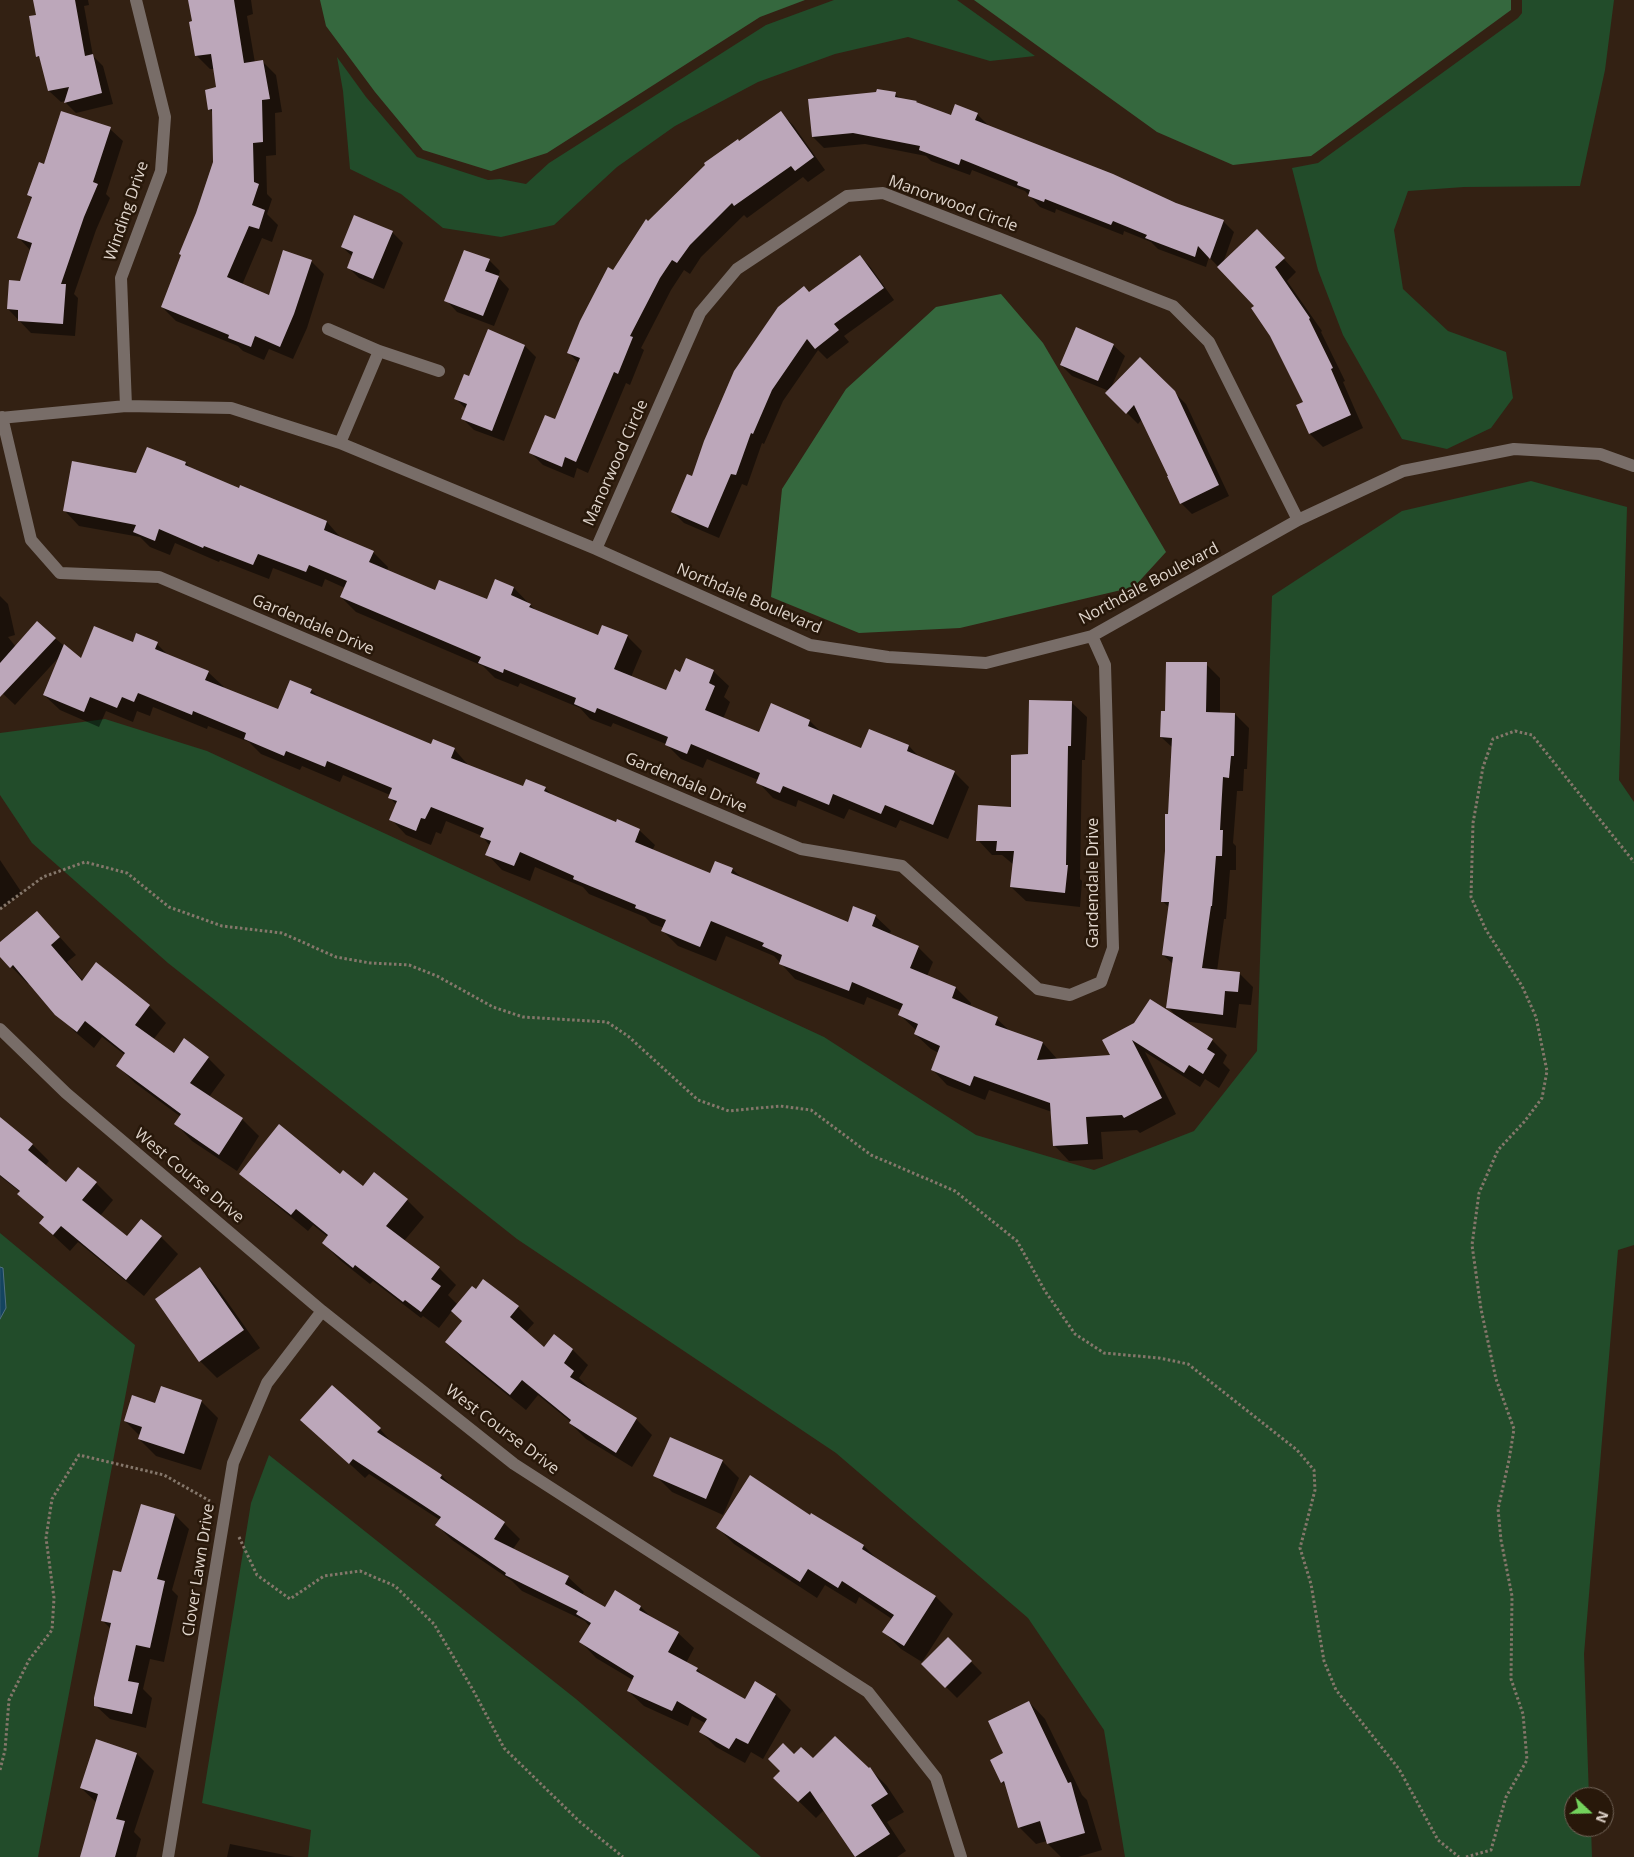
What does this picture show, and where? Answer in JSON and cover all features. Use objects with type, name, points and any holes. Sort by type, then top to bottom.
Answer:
[{"type":"street","name":"Winding Drive","points":[[126,406],[121,278],[161,171],[164,118],[136,0]]},
{"type":"street","name":"Manorwood Circle","points":[[596,549],[700,313],[737,269],[839,201],[847,196],[883,193],[1173,306],[1209,342],[1298,520]]},
{"type":"street","points":[[328,329],[379,351],[439,371]]},
{"type":"street","points":[[340,443],[379,351]]},
{"type":"street","name":"Northdale Boulevard","points":[[1,417],[126,406],[232,408],[340,443],[596,549],[810,645],[888,657],[986,663],[1092,636],[1298,520],[1403,471],[1514,449],[1600,454],[1634,466]]},
{"type":"street","name":"Gardendale Drive","points":[[1,417],[31,540],[60,573],[159,577],[801,849],[902,866],[1038,989],[1070,996],[1101,982],[1113,948],[1105,666],[1092,636]]},
{"type":"street","name":"West Course Drive","points":[[0,1029],[66,1092],[322,1311],[514,1464],[868,1692],[936,1778],[962,1857]]},
{"type":"street","name":"Clover Lawn Drive","points":[[168,1857],[233,1463],[267,1383],[322,1311]]},
{"type":"path","points":[[1466,1857],[1491,1850],[1506,1797],[1527,1760],[1523,1714],[1511,1679],[1512,1596],[1501,1540],[1498,1509],[1514,1429],[1496,1379],[1481,1309],[1472,1245],[1479,1193],[1498,1150],[1524,1122],[1542,1098],[1547,1071],[1536,1017],[1522,986],[1486,930],[1471,897],[1473,823],[1483,767],[1493,740],[1516,731],[1532,735],[1634,862]]},
{"type":"path","points":[[0,909],[43,878],[85,862],[127,874],[169,907],[222,926],[282,933],[336,958],[370,963],[409,965],[437,976],[493,1007],[523,1017],[607,1022],[628,1036],[698,1100],[729,1111],[780,1106],[811,1110],[871,1155],[955,1191],[1017,1240],[1045,1291],[1075,1334],[1104,1353],[1159,1358],[1188,1364],[1297,1450],[1314,1470],[1315,1490],[1300,1548],[1311,1584],[1324,1661],[1336,1690],[1399,1769],[1438,1840],[1459,1857]]},
{"type":"path","points":[[0,1770],[5,1750],[9,1700],[29,1660],[52,1630],[54,1598],[46,1538],[52,1499],[79,1455],[164,1475],[225,1510],[257,1575],[290,1598],[324,1576],[360,1570],[395,1586],[434,1624],[473,1690],[504,1748],[580,1822],[624,1857]]},
{"type":"green space","points":[[320,0],[805,0],[760,17],[547,153],[491,171],[423,150],[375,92],[326,26]]},
{"type":"green space","points":[[834,0],[957,0],[1035,56],[990,61],[908,37],[835,54],[758,82],[675,126],[617,167],[554,225],[501,237],[443,228],[401,194],[350,169],[343,91],[337,57],[366,97],[417,157],[488,180],[500,179],[526,184],[549,163],[766,25]]},
{"type":"green space","points":[[974,0],[1511,0],[1511,10],[1311,156],[1233,165],[1157,132]]},
{"type":"green space","points":[[1522,0],[1614,0],[1605,70],[1580,186],[1464,187],[1408,191],[1394,230],[1403,289],[1448,331],[1506,352],[1513,398],[1491,428],[1447,449],[1402,439],[1343,335],[1318,270],[1292,168],[1318,163],[1518,18],[1522,13]]},
{"type":"green space","points":[[1001,294],[1043,343],[1166,552],[1134,587],[960,628],[859,633],[771,597],[782,489],[846,389],[936,307]]},
{"type":"green space","points":[[1531,481],[1627,507],[1619,780],[1634,802],[1634,1245],[1618,1250],[1584,1654],[1589,1787],[1564,1787],[1564,1837],[1591,1837],[1592,1857],[1125,1857],[1104,1730],[1028,1618],[836,1453],[517,1239],[168,963],[32,843],[0,795],[0,733],[105,719],[207,751],[824,1037],[976,1135],[1094,1170],[1194,1131],[1257,1051],[1272,596],[1402,511]]},
{"type":"green space","points":[[0,1233],[135,1345],[38,1857],[0,1857]]},
{"type":"green space","points":[[269,1455],[576,1699],[761,1857],[308,1857],[311,1830],[202,1803],[251,1503]]},
{"type":"water","points":[[0,1267],[3,1268],[6,1308],[0,1319]]},
{"type":"building","points":[[33,0],[75,0],[85,56],[93,54],[102,93],[64,103],[69,87],[48,91],[39,56],[36,57],[29,16],[36,15]]},
{"type":"building","points":[[188,0],[234,0],[244,63],[263,60],[270,99],[262,100],[263,142],[253,143],[254,182],[259,184],[252,205],[265,210],[259,229],[249,226],[227,277],[269,295],[283,250],[312,260],[294,314],[280,347],[255,336],[251,347],[228,338],[229,335],[161,307],[213,162],[212,109],[208,110],[205,90],[216,87],[211,54],[195,56],[189,22],[192,21]]},
{"type":"building","points":[[877,89],[896,92],[895,97],[917,101],[951,115],[955,104],[978,113],[975,120],[1113,174],[1176,203],[1224,220],[1210,259],[1198,246],[1195,257],[1145,238],[1147,235],[1113,221],[1111,225],[1045,199],[1044,202],[1028,196],[1030,190],[1017,185],[1018,182],[961,159],[959,165],[919,150],[920,146],[853,133],[812,137],[808,99],[876,92]]},
{"type":"building","points":[[61,111],[111,127],[93,182],[98,184],[84,217],[61,284],[66,284],[63,324],[18,321],[18,310],[7,309],[9,280],[20,281],[32,243],[17,238],[32,197],[27,195],[39,162],[44,164]]},
{"type":"building","points":[[781,111],[814,157],[795,171],[791,166],[734,206],[732,203],[690,245],[677,263],[672,260],[660,278],[630,336],[633,337],[618,374],[614,372],[576,462],[565,457],[562,467],[529,453],[545,415],[555,419],[580,358],[567,353],[580,321],[608,267],[613,270],[646,219],[648,221],[705,165],[704,163]]},
{"type":"building","points":[[354,215],[393,231],[373,279],[347,268],[353,252],[341,247]]},
{"type":"building","points":[[1257,229],[1285,258],[1275,267],[1310,318],[1333,368],[1331,369],[1351,415],[1309,434],[1296,405],[1303,402],[1270,336],[1251,308],[1254,306],[1217,267]]},
{"type":"building","points":[[464,250],[490,259],[485,271],[499,276],[483,316],[444,301]]},
{"type":"building","points":[[860,255],[884,288],[834,324],[839,330],[815,349],[807,339],[772,390],[753,434],[751,433],[736,475],[731,474],[708,528],[671,512],[687,474],[692,476],[704,441],[734,371],[778,307],[804,286],[809,292]]},
{"type":"building","points":[[1076,327],[1114,344],[1098,381],[1060,365]]},
{"type":"building","points":[[488,329],[525,345],[492,431],[461,419],[467,404],[454,399],[464,374],[469,376]]},
{"type":"building","points":[[1140,357],[1175,391],[1219,485],[1180,504],[1134,405],[1126,414],[1105,393]]},
{"type":"building","points":[[147,447],[186,462],[185,465],[239,488],[240,485],[327,521],[324,530],[374,551],[369,562],[435,590],[439,580],[487,599],[495,579],[514,587],[511,595],[531,604],[529,607],[598,635],[602,625],[628,635],[614,669],[666,690],[675,669],[680,672],[686,658],[714,670],[709,683],[715,686],[705,710],[759,732],[771,703],[810,720],[808,726],[861,748],[869,729],[909,745],[907,751],[955,771],[933,825],[885,805],[881,814],[833,794],[829,805],[783,786],[780,793],[756,783],[760,773],[691,744],[687,754],[665,745],[668,737],[597,708],[595,713],[574,704],[576,698],[504,669],[503,673],[478,663],[481,657],[340,597],[347,581],[309,565],[306,572],[258,554],[253,565],[204,546],[203,548],[159,529],[155,541],[133,532],[136,525],[63,511],[72,461],[136,473]]},
{"type":"building","points":[[37,621],[56,638],[0,697],[0,663]]},
{"type":"building","points":[[94,626],[133,642],[136,633],[158,642],[155,649],[209,671],[205,680],[278,709],[290,680],[312,689],[310,693],[431,744],[433,739],[455,748],[451,758],[523,786],[526,779],[546,787],[544,791],[616,822],[617,819],[640,829],[635,842],[710,873],[715,861],[733,868],[731,873],[848,922],[853,906],[876,915],[872,926],[919,946],[910,968],[956,987],[952,998],[998,1017],[995,1025],[1043,1042],[1037,1060],[1110,1055],[1102,1040],[1134,1023],[1150,999],[1213,1039],[1207,1049],[1215,1054],[1203,1074],[1189,1065],[1184,1073],[1132,1040],[1162,1098],[1124,1118],[1122,1115],[1086,1117],[1088,1144],[1053,1146],[1050,1103],[974,1076],[970,1086],[931,1070],[940,1046],[914,1034],[918,1024],[898,1015],[903,1004],[852,982],[849,991],[779,964],[782,955],[762,946],[764,943],[711,921],[700,947],[661,931],[666,920],[635,908],[636,905],[573,879],[574,876],[520,852],[514,866],[485,855],[491,841],[480,837],[484,828],[431,807],[425,819],[421,818],[416,831],[389,820],[397,801],[388,798],[392,788],[327,761],[325,767],[286,751],[284,756],[244,739],[246,733],[193,711],[192,715],[138,693],[134,702],[122,697],[117,708],[90,697],[84,712],[43,695],[64,644],[81,658]]},
{"type":"building","points":[[1166,662],[1207,662],[1206,712],[1235,713],[1234,756],[1231,756],[1229,778],[1223,777],[1220,830],[1223,830],[1222,856],[1216,856],[1212,906],[1202,968],[1240,972],[1238,992],[1225,991],[1223,1015],[1166,1008],[1173,957],[1162,955],[1169,902],[1161,902],[1165,851],[1165,814],[1168,814],[1172,738],[1160,737],[1161,711],[1165,711]]},
{"type":"building","points":[[1029,700],[1072,701],[1071,746],[1068,746],[1066,865],[1068,865],[1065,893],[1010,887],[1014,851],[996,851],[997,841],[976,841],[978,805],[1011,807],[1011,755],[1028,754]]},
{"type":"building","points":[[37,911],[60,937],[51,945],[82,981],[96,962],[150,1005],[135,1025],[174,1053],[184,1038],[209,1057],[190,1083],[243,1118],[219,1155],[174,1124],[181,1114],[116,1066],[125,1053],[85,1021],[77,1032],[55,1015],[13,965],[10,968],[0,957],[0,942]]},
{"type":"building","points":[[0,1117],[33,1144],[28,1150],[66,1182],[78,1167],[97,1182],[82,1200],[127,1236],[141,1219],[162,1236],[126,1280],[61,1226],[53,1235],[39,1223],[44,1217],[17,1194],[20,1191],[0,1175]]},
{"type":"building","points":[[279,1124],[340,1174],[343,1170],[363,1186],[374,1172],[408,1199],[386,1226],[440,1267],[431,1279],[441,1286],[421,1312],[405,1300],[403,1302],[355,1265],[353,1268],[322,1243],[328,1235],[296,1209],[291,1215],[239,1174]]},
{"type":"building","points":[[200,1267],[244,1330],[199,1362],[155,1299]]},
{"type":"building","points":[[483,1279],[519,1306],[510,1317],[544,1347],[554,1334],[573,1349],[564,1363],[574,1371],[570,1377],[637,1418],[616,1453],[569,1423],[571,1420],[522,1380],[510,1395],[445,1342],[462,1321],[451,1311],[472,1286],[476,1289]]},
{"type":"building","points":[[332,1385],[381,1428],[377,1432],[442,1475],[440,1478],[505,1522],[494,1539],[569,1576],[565,1584],[605,1607],[615,1590],[641,1606],[639,1610],[679,1632],[668,1652],[698,1668],[696,1671],[745,1699],[755,1681],[776,1694],[748,1744],[736,1738],[729,1749],[699,1732],[707,1719],[677,1701],[672,1711],[627,1691],[634,1676],[579,1642],[591,1623],[576,1614],[578,1611],[505,1575],[506,1573],[435,1525],[441,1517],[353,1459],[349,1464],[300,1420]]},
{"type":"building","points":[[161,1386],[202,1400],[184,1454],[138,1439],[142,1427],[124,1421],[132,1395],[155,1403]]},
{"type":"building","points":[[670,1437],[723,1460],[706,1499],[653,1476]]},
{"type":"building","points":[[750,1475],[810,1515],[811,1513],[864,1545],[862,1549],[936,1596],[904,1646],[882,1632],[894,1615],[842,1581],[838,1588],[808,1569],[800,1582],[716,1528]]},
{"type":"building","points":[[141,1504],[175,1514],[157,1579],[165,1581],[150,1648],[136,1645],[128,1681],[139,1683],[132,1714],[94,1706],[94,1698],[111,1623],[101,1621],[113,1570],[121,1572]]},
{"type":"building","points":[[948,1637],[972,1661],[945,1688],[921,1664]]},
{"type":"building","points":[[1029,1701],[1068,1783],[1071,1782],[1085,1833],[1047,1844],[1040,1821],[1018,1828],[1004,1781],[1001,1783],[990,1760],[1003,1753],[988,1721]]},
{"type":"building","points":[[835,1736],[870,1767],[888,1794],[871,1805],[890,1834],[855,1857],[810,1791],[798,1802],[773,1778],[780,1771],[768,1759],[783,1743],[794,1754],[801,1747],[813,1758]]},
{"type":"building","points":[[96,1739],[137,1753],[116,1819],[125,1821],[115,1857],[80,1857],[98,1794],[80,1788]]}]
